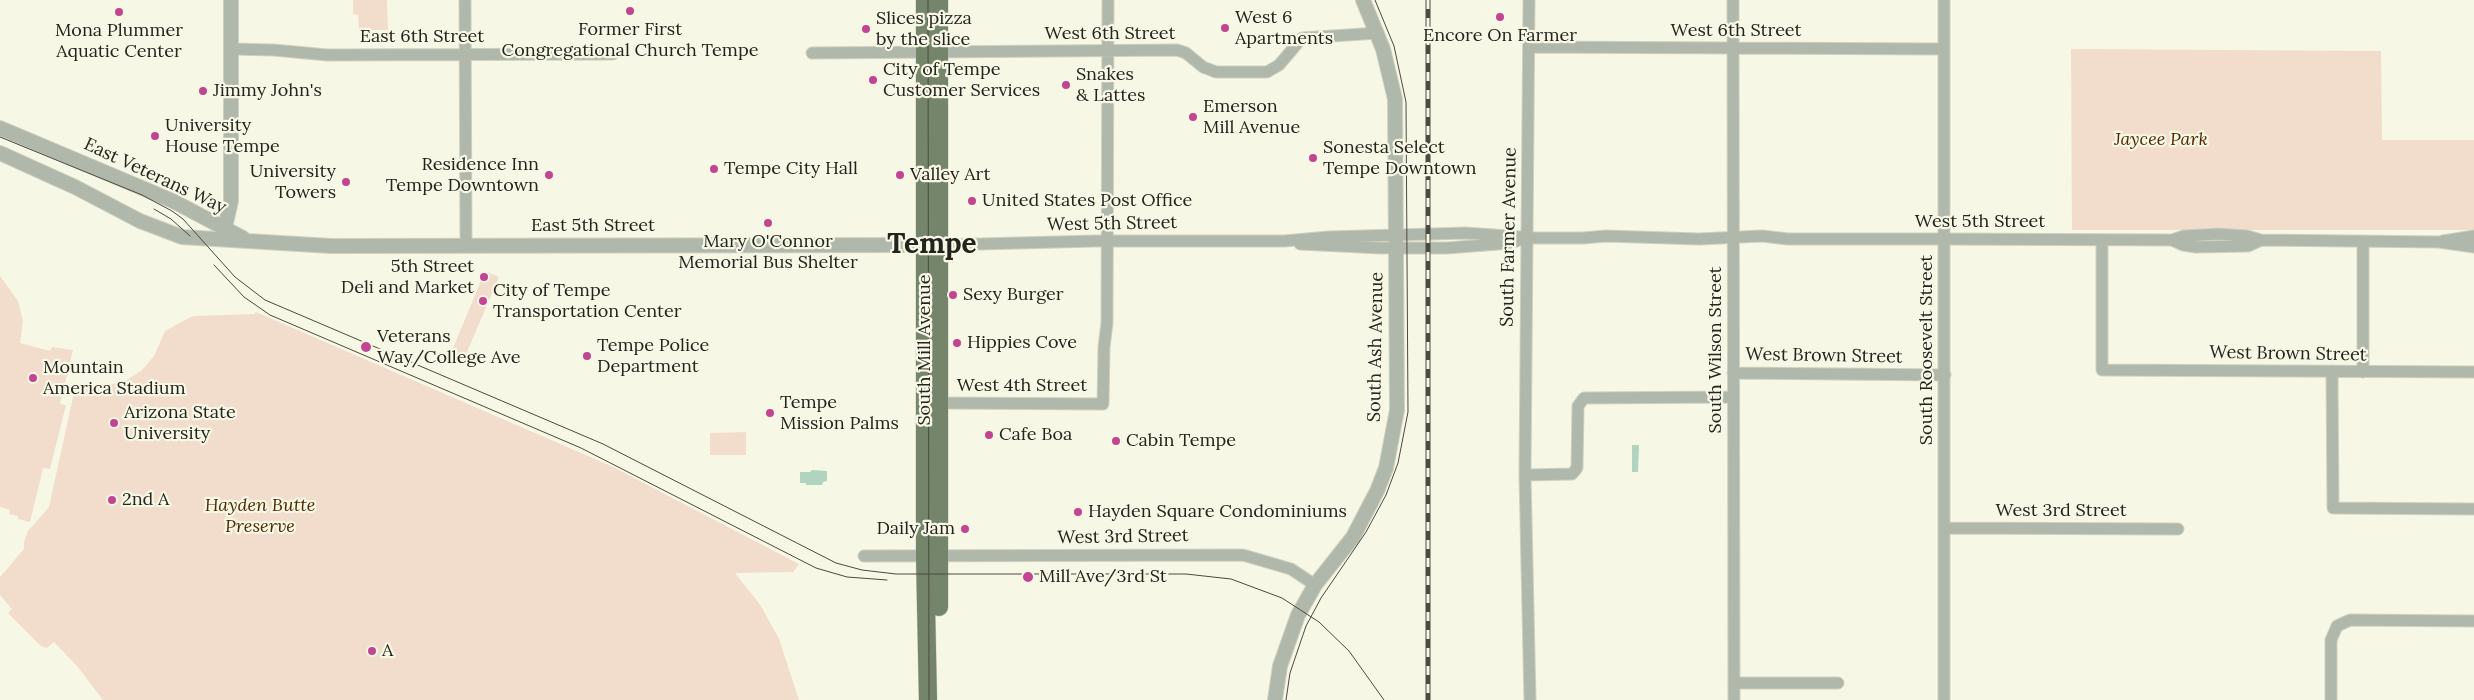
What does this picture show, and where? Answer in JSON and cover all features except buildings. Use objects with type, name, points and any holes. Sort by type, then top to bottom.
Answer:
[{"type":"main road","name":"South Mill Avenue","points":[[925,0],[932,51],[933,245],[940,403],[932,556],[928,700]]},
{"type":"main road","name":"South Mill Avenue","points":[[932,51],[939,0]]},
{"type":"main road","name":"South Mill Avenue","points":[[933,245],[925,370],[940,700]]},
{"type":"main road","points":[[925,370],[932,378],[933,399],[940,403]]},
{"type":"street","points":[[224,234],[231,201],[231,0]]},
{"type":"street","points":[[465,0],[466,245]]},
{"type":"street","points":[[1107,241],[1106,50],[1108,0]]},
{"type":"street","name":"South Ash Avenue","points":[[1275,700],[1280,666],[1298,615],[1316,585],[1352,537],[1367,512],[1386,468],[1393,439],[1398,386],[1395,99],[1378,33],[1363,0]]},
{"type":"street","name":"South Farmer Avenue","points":[[1529,0],[1525,475],[1530,700]]},
{"type":"street","name":"South Wilson Street","points":[[1733,0],[1734,700]]},
{"type":"street","name":"South Roosevelt Street","points":[[1944,0],[1944,700]]},
{"type":"street","name":"West 6th Street","points":[[932,51],[1177,50],[1186,53],[1203,67],[1216,72],[1267,72],[1279,65],[1302,38],[1362,36],[1378,33]]},
{"type":"street","name":"West 6th Street","points":[[1529,47],[1944,49]]},
{"type":"street","name":"East 6th Street","points":[[231,49],[274,50],[327,55],[613,54]]},
{"type":"street","points":[[812,53],[932,51]]},
{"type":"street","name":"East Veterans Way","points":[[0,128],[173,200],[224,234]]},
{"type":"street","name":"East Veterans Way","points":[[0,153],[70,184],[164,231],[182,237],[224,234],[245,239]]},
{"type":"street","name":"West 5th Street","points":[[933,245],[1107,241],[1396,241],[1466,233],[1511,235],[1527,238],[1583,238],[1606,242],[1640,238],[1734,239],[1762,242],[1778,242],[1788,239],[2172,240],[2183,245],[2204,247],[2248,246],[2261,240],[2439,242],[2474,247]]},
{"type":"street","name":"West 5th Street","points":[[2439,242],[2474,236]]},
{"type":"street","name":"East 5th Street","points":[[245,239],[298,245],[933,245]]},
{"type":"street","name":"West Brown Street","points":[[2102,240],[2102,370],[2474,372]]},
{"type":"street","name":"West 4th Street","points":[[940,403],[1103,404],[1104,347],[1107,323],[1107,241]]},
{"type":"street","points":[[2363,241],[2363,372]]},
{"type":"street","points":[[2332,371],[2333,508],[2474,509]]},
{"type":"street","name":"West Brown Street","points":[[1734,372],[1945,374]]},
{"type":"street","points":[[1525,475],[1572,474],[1576,468],[1578,406],[1584,398],[1734,397]]},
{"type":"street","name":"West 3rd Street","points":[[1945,528],[2178,529]]},
{"type":"street","name":"West 3rd Street","points":[[864,556],[1243,555],[1291,569],[1316,585]]},
{"type":"street","points":[[2331,700],[2331,640],[2337,626],[2350,620],[2474,621]]},
{"type":"street","points":[[1734,683],[1838,683]]},
{"type":"green space","points":[[353,0],[387,0],[388,30],[359,30],[358,15],[353,14]]},
{"type":"green space","name":"Jaycee Park","points":[[2071,49],[2381,51],[2382,140],[2474,140],[2474,230],[2072,230]]},
{"type":"green space","points":[[485,271],[499,277],[464,359],[451,353]]},
{"type":"green space","name":"Mountain America Stadium","points":[[0,276],[18,301],[23,321],[20,343],[50,351],[52,347],[73,350],[60,404],[66,405],[50,469],[43,468],[30,522],[18,519],[18,516],[9,514],[10,510],[0,507]]},
{"type":"green space","name":"Hayden Butte Preserve","points":[[256,312],[611,466],[799,564],[793,572],[735,573],[761,606],[779,639],[799,700],[103,700],[77,666],[54,642],[47,648],[41,646],[8,613],[12,609],[0,595],[0,577],[24,549],[24,542],[28,531],[49,507],[75,388],[79,385],[105,386],[125,381],[142,370],[154,356],[165,331],[193,316],[254,314]]},
{"type":"green space","points":[[746,432],[746,455],[710,455],[710,433]]},
{"type":"shaded area","points":[[1632,445],[1639,445],[1638,472],[1632,472]]},
{"type":"shaded area","points":[[812,470],[827,471],[827,481],[823,482],[822,485],[800,483],[800,472],[810,472]]},
{"type":"tram line","points":[[928,0],[929,700]]},
{"type":"tram line","points":[[1286,700],[1290,673],[1306,626],[1321,598],[1366,532],[1386,495],[1398,463],[1408,412],[1406,102],[1394,46],[1375,0]]},
{"type":"tram line","points":[[0,137],[142,195],[172,211],[183,219],[235,277],[265,300],[603,444],[836,563],[862,570],[896,574],[1186,574],[1231,579],[1282,598],[1319,622],[1349,651],[1384,700]]},
{"type":"tram line","points":[[154,209],[171,219],[190,236]]},
{"type":"tram line","points":[[214,265],[244,297],[270,315],[581,448],[816,568],[847,577],[887,580]]},
{"type":"railway","points":[[1428,0],[1428,700]]},
{"type":"place","name":"Former First Congregational Church Tempe","points":[[630,11]]},
{"type":"place","name":"Mona Plummer Aquatic Center","points":[[119,12]]},
{"type":"place","name":"Encore On Farmer","points":[[1500,17]]},
{"type":"place","name":"West 6 Apartments","points":[[1225,28]]},
{"type":"place","name":"Slices pizza by the slice","points":[[866,29]]},
{"type":"place","name":"City of Tempe Customer Services","points":[[873,80]]},
{"type":"place","name":"Snakes & Lattes","points":[[1066,85]]},
{"type":"place","name":"Jimmy John's","points":[[203,91]]},
{"type":"place","name":"Emerson Mill Avenue","points":[[1193,117]]},
{"type":"place","name":"University House Tempe","points":[[155,136]]},
{"type":"place","name":"Sonesta Select Tempe Downtown","points":[[1313,158]]},
{"type":"place","name":"Tempe City Hall","points":[[714,169]]},
{"type":"place","name":"Residence Inn Tempe Downtown","points":[[549,175]]},
{"type":"place","name":"Valley Art","points":[[900,175]]},
{"type":"place","name":"University Towers","points":[[346,182]]},
{"type":"place","name":"United States Post Office","points":[[972,201]]},
{"type":"place","name":"Mary O'Connor Memorial Bus Shelter","points":[[768,223]]},
{"type":"place","name":"5th Street Deli and Market","points":[[484,277]]},
{"type":"place","name":"Sexy Burger","points":[[953,295]]},
{"type":"place","name":"City of Tempe Transportation Center","points":[[483,301]]},
{"type":"place","name":"Hippies Cove","points":[[957,343]]},
{"type":"place","name":"Veterans Way/College Ave","points":[[366,347]]},
{"type":"place","name":"Tempe Police Department","points":[[587,356]]},
{"type":"place","name":"Mountain America Stadium","points":[[33,378]]},
{"type":"place","name":"Tempe Mission Palms","points":[[770,413]]},
{"type":"place","name":"Arizona State University","points":[[114,423]]},
{"type":"place","name":"Cafe Boa","points":[[989,435]]},
{"type":"place","name":"Cabin Tempe","points":[[1116,441]]},
{"type":"place","name":"2nd A","points":[[112,500]]},
{"type":"place","name":"Hayden Square Condominiums","points":[[1078,512]]},
{"type":"place","name":"Daily Jam","points":[[965,529]]},
{"type":"place","name":"Mill Ave/3rd St","points":[[1028,577]]},
{"type":"place","name":"A","points":[[372,651]]},
{"type":"district","name":"Tempe","points":[[932,245]]}]
